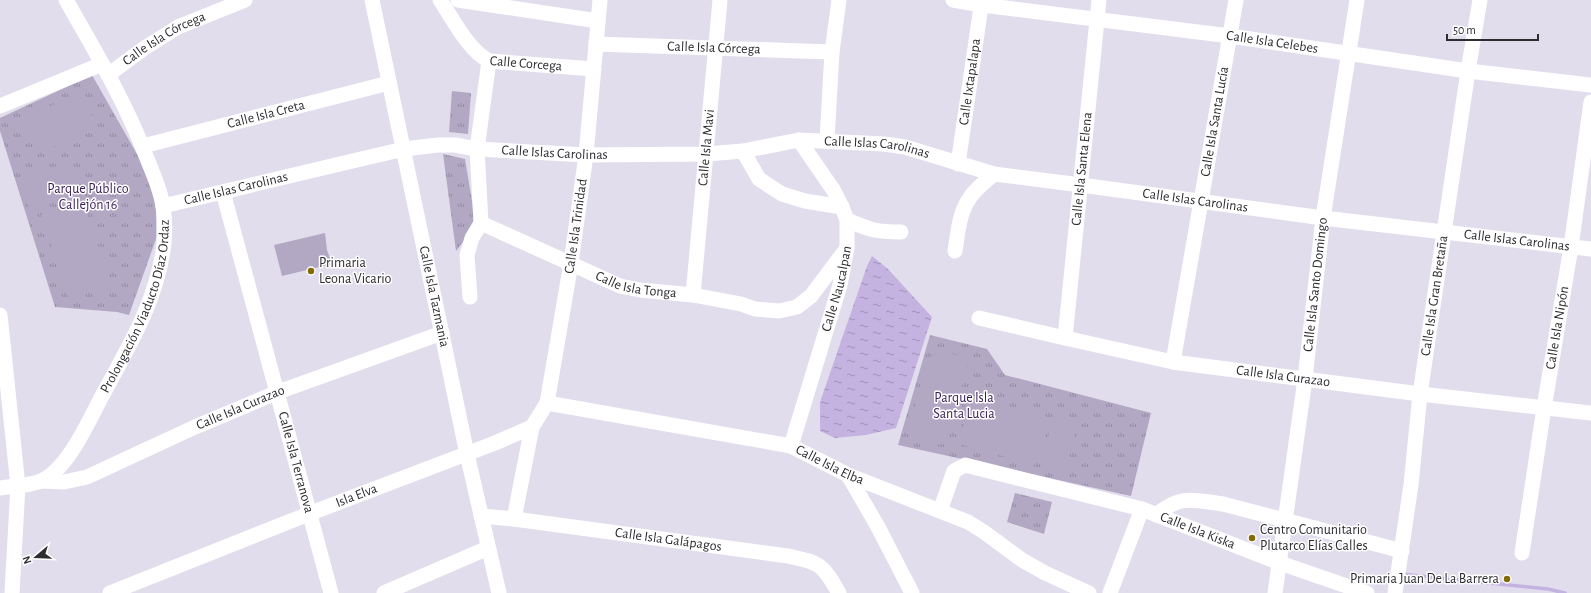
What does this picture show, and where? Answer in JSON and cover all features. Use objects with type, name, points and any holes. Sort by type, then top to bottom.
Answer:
[{"type":"street","name":"Prolongación Viaducto Díaz Ordaz","points":[[0,488],[33,484],[42,481],[52,475],[66,460],[94,412],[141,322],[150,301],[161,260],[164,232],[163,206],[143,146],[105,70],[66,0]]},
{"type":"street","name":"Calle Isla Córcega","points":[[0,106],[105,70],[178,27],[245,0]]},
{"type":"street","name":"Calle Isla Tazmania","points":[[372,0],[467,454],[499,593]]},
{"type":"street","name":"Calle Corcega","points":[[440,0],[472,47],[481,57],[489,61],[594,69]]},
{"type":"street","name":"Calle Isla Trinidad","points":[[547,403],[571,263],[586,155],[600,0]]},
{"type":"street","name":"Calle Isla Mavi","points":[[693,295],[720,0]]},
{"type":"street","points":[[827,140],[832,52],[839,0]]},
{"type":"street","name":"Calle Isla Celebes","points":[[953,0],[982,2],[1097,19],[1230,36],[1468,71],[1591,85]]},
{"type":"street","name":"Calle Isla Santa Elena","points":[[1065,338],[1099,0]]},
{"type":"street","name":"Calle Isla Santa Lucía","points":[[1173,362],[1236,0]]},
{"type":"street","name":"Calle Isla Santo Domingo","points":[[1275,593],[1305,378],[1323,218],[1357,0]]},
{"type":"street","name":"Calle Isla Gran Bretaña","points":[[1395,593],[1411,485],[1420,394],[1480,0]]},
{"type":"street","points":[[468,1],[598,21]]},
{"type":"street","name":"Calle Ixtapalapa","points":[[958,164],[982,2]]},
{"type":"street","name":"Calle Isla Córcega","points":[[596,44],[832,52]]},
{"type":"street","points":[[470,296],[467,255],[472,238],[481,223],[477,149],[489,61]]},
{"type":"street","name":"Calle Isla Creta","points":[[143,146],[390,83]]},
{"type":"street","name":"Calle Isla Nipón","points":[[1522,553],[1544,408],[1572,247],[1591,102]]},
{"type":"street","name":"Calle Islas Carolinas","points":[[163,206],[404,149],[449,145],[477,149],[586,155],[706,154],[743,151],[799,140],[827,140],[905,147],[994,174],[1323,218],[1591,249]]},
{"type":"street","name":"Calle Naucalpan","points":[[791,446],[840,285],[847,248],[845,214],[834,191],[799,140]]},
{"type":"street","points":[[743,151],[759,179],[782,194],[845,214],[868,229],[879,232],[901,232]]},
{"type":"street","points":[[955,251],[960,220],[965,206],[972,195],[994,174]]},
{"type":"street","name":"Calle Isla Terranova","points":[[223,192],[311,513],[331,593]]},
{"type":"street","name":"Calle Isla Tonga","points":[[481,223],[620,286],[640,290],[693,295],[741,304],[755,309],[778,311],[796,306],[811,296],[847,248]]},
{"type":"street","points":[[0,315],[18,486],[12,593]]},
{"type":"street","name":"Calle Isla Curazao","points":[[979,318],[1173,362],[1420,394],[1591,413]]},
{"type":"street","name":"Calle Isla Curazao","points":[[42,481],[76,481],[194,427],[278,392],[442,333]]},
{"type":"street","points":[[514,519],[532,426],[547,403]]},
{"type":"street","name":"Calle Isla Elba","points":[[547,403],[791,446],[848,475],[968,522],[1022,560],[1045,573],[1089,593]]},
{"type":"street","name":"Isla Elva","points":[[110,593],[311,513],[508,438],[532,426]]},
{"type":"street","name":"Calle Isla Kiska","points":[[940,511],[954,471],[965,465],[1142,509],[1280,563],[1367,593]]},
{"type":"street","points":[[848,475],[878,527],[912,593]]},
{"type":"street","points":[[1156,515],[1174,502],[1194,500],[1223,504],[1285,522],[1402,551]]},
{"type":"street","points":[[1110,593],[1142,509]]},
{"type":"street","name":"Calle Isla Galápagos","points":[[481,516],[514,519],[788,556],[814,562],[824,569],[839,593]]},
{"type":"street","points":[[384,593],[488,548]]},
{"type":"green space","name":"Parque Público Callejón 16","points":[[92,75],[146,170],[156,203],[156,239],[129,315],[117,312],[55,307],[0,131],[0,118]]},
{"type":"green space","points":[[452,91],[471,93],[468,134],[449,132]]},
{"type":"green space","points":[[81,92],[97,127],[41,153],[22,119]]},
{"type":"green space","points":[[443,154],[465,159],[476,225],[456,251]]},
{"type":"green space","points":[[69,161],[80,190],[31,213],[20,181]]},
{"type":"green space","points":[[81,196],[112,285],[69,300],[41,215]]},
{"type":"green space","points":[[325,233],[327,250],[332,264],[282,276],[274,245]]},
{"type":"green space","name":"Parque Isla Santa Lucia","points":[[930,335],[987,349],[1005,375],[1151,413],[1131,496],[898,445]]},
{"type":"green space","points":[[942,351],[963,357],[968,365],[947,441],[938,445],[926,444],[913,439],[909,427],[928,359],[934,353]]},
{"type":"green space","points":[[966,398],[1049,418],[1036,465],[962,445]]},
{"type":"green space","points":[[1052,418],[1078,423],[1064,473],[1042,468]]},
{"type":"green space","points":[[1015,493],[1052,502],[1044,534],[1007,522]]},
{"type":"water","points":[[872,256],[888,269],[932,317],[896,428],[866,435],[835,438],[820,431],[820,402],[867,266]]},
{"type":"waterway","points":[[1401,574],[1548,589],[1565,593]]},
{"type":"place","name":"Primaria Leona Vicario","points":[[311,271]]},
{"type":"place","name":"Centro Comunitario Plutarco Elías Calles","points":[[1252,538]]},
{"type":"place","name":"Primaria Juan De La Barrera","points":[[1507,579]]}]
